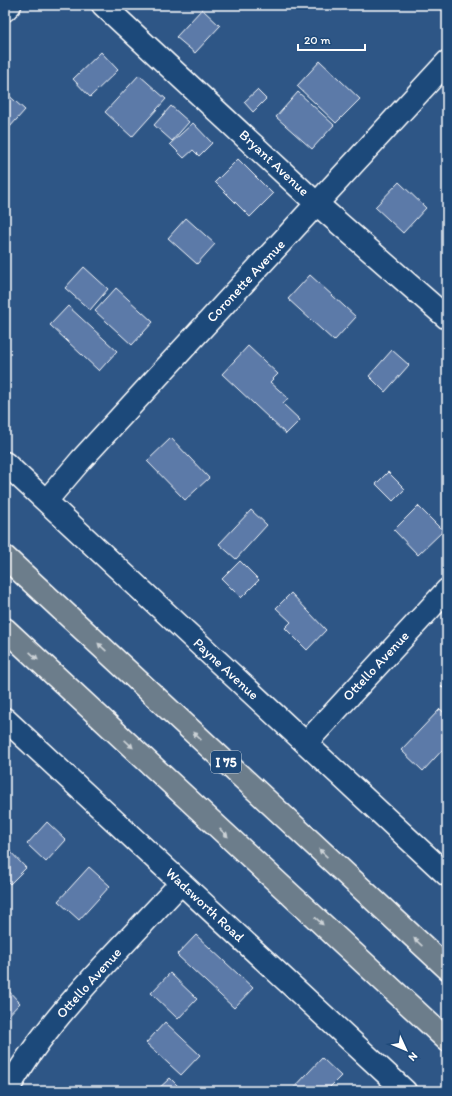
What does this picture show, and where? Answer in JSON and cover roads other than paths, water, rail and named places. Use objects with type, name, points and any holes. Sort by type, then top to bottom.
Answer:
[{"type":"highway","name":"I 75","points":[[5,557],[447,968]]},
{"type":"highway","points":[[5,629],[447,1040]]},
{"type":"street","points":[[5,10],[10,5]]},
{"type":"street","name":"Bryant Avenue","points":[[103,5],[317,204],[447,318]]},
{"type":"street","name":"Coronette Avenue","points":[[46,501],[81,460],[447,62]]},
{"type":"street","name":"Payne Avenue","points":[[5,463],[447,875]]},
{"type":"street","name":"Ottello Avenue","points":[[306,743],[447,590]]},
{"type":"street","name":"Wadsworth Road","points":[[5,719],[405,1091]]},
{"type":"street","name":"Ottello Avenue","points":[[7,1091],[44,1034],[73,998],[181,882]]}]
